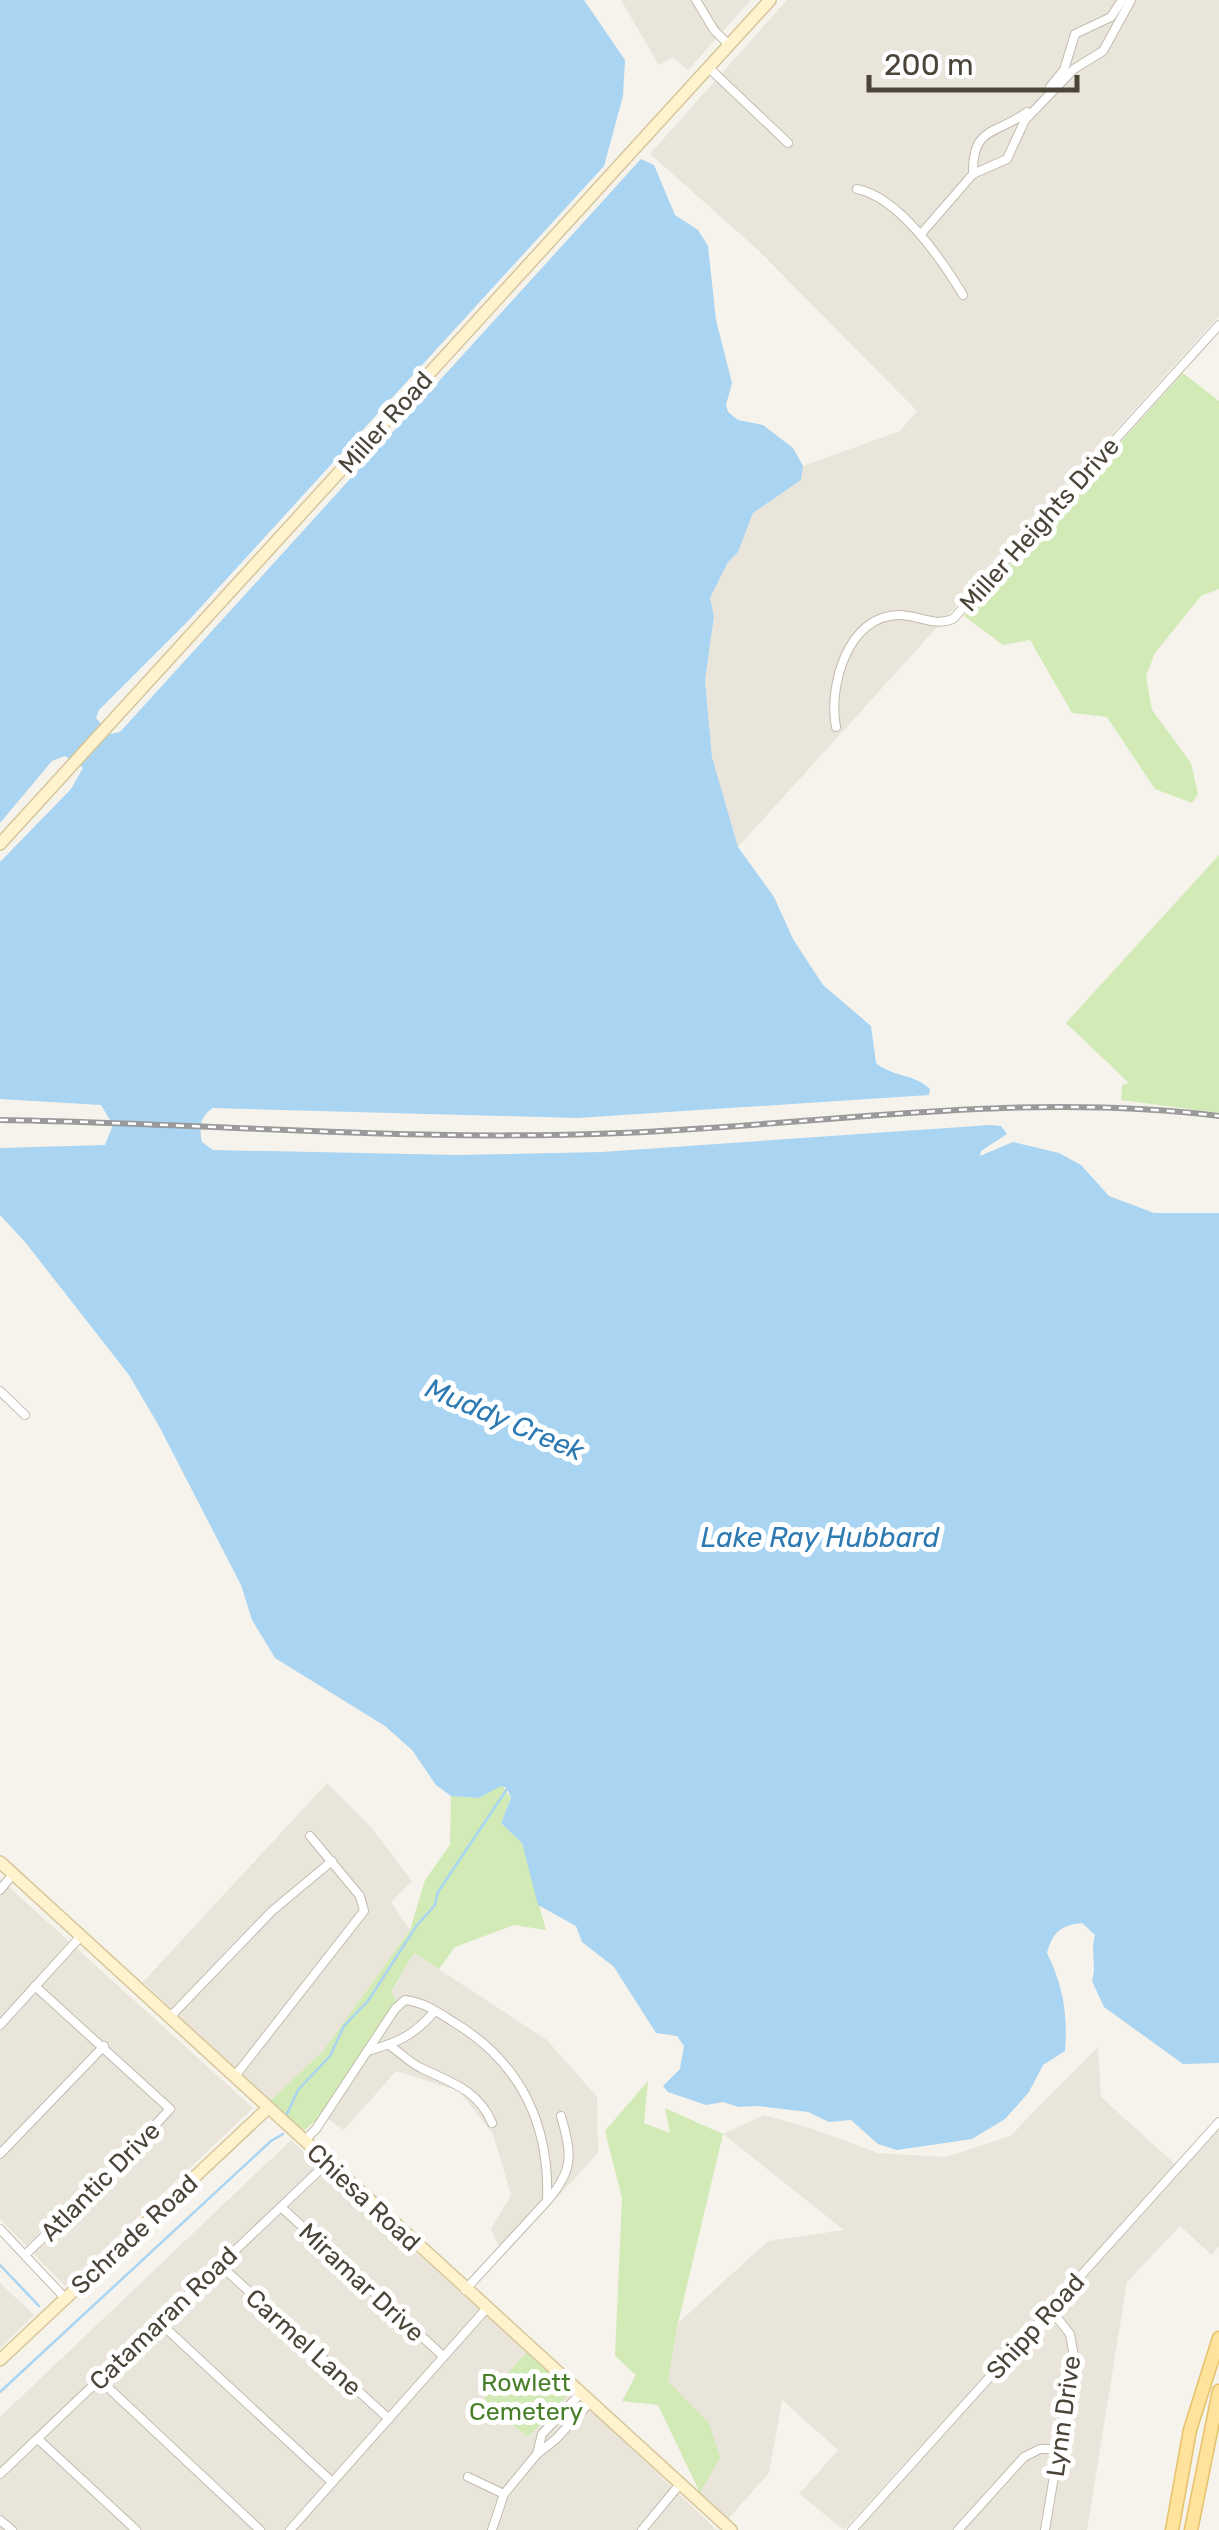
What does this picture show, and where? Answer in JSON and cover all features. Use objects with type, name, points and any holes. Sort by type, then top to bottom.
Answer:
[{"type":"main road","name":"Miller Road","points":[[0,844],[770,0]]},
{"type":"main road","name":"Chiesa Road","points":[[0,1862],[730,2530]]},
{"type":"main road","name":"Schrade Road","points":[[0,2360],[268,2108]]},
{"type":"main road","points":[[1191,2530],[1218,2395],[1208,2389],[1217,2343]]},
{"type":"main road","points":[[1172,2530],[1190,2430],[1217,2343]]},
{"type":"street","points":[[696,0],[728,45]]},
{"type":"street","points":[[921,234],[973,174],[1007,159],[1026,120],[1064,70],[1075,34],[1111,17],[1122,0]]},
{"type":"street","points":[[973,174],[973,159],[990,129],[1024,116],[1074,69],[1103,51],[1131,0]]},
{"type":"street","points":[[708,68],[788,143]]},
{"type":"street","points":[[857,189],[872,194],[921,234],[940,256],[963,295]]},
{"type":"street","name":"Miller Heights Drive","points":[[836,726],[832,707],[839,671],[856,637],[873,621],[894,615],[943,624],[953,619],[1219,325]]},
{"type":"street","points":[[0,1391],[26,1415]]},
{"type":"street","points":[[234,2076],[364,1911],[360,1896],[310,1836]]},
{"type":"street","points":[[170,2016],[272,1911],[332,1862]]},
{"type":"street","points":[[0,1890],[13,1874]]},
{"type":"street","points":[[0,2025],[81,1936]]},
{"type":"street","points":[[0,2154],[104,2046],[35,1986]]},
{"type":"street","points":[[304,2141],[396,2009],[405,2000],[415,2001],[464,2028],[495,2055],[523,2088],[539,2124],[548,2174],[547,2201]]},
{"type":"street","points":[[368,2051],[418,2031],[435,2011]]},
{"type":"street","points":[[390,2044],[419,2068],[458,2083],[476,2098],[492,2123]]},
{"type":"street","name":"Atlantic Drive","points":[[25,2256],[170,2109],[104,2046]]},
{"type":"street","points":[[464,2290],[567,2178],[568,2141],[561,2116]]},
{"type":"street","name":"Shipp Road","points":[[852,2530],[1219,2122]]},
{"type":"street","name":"Catamaran Road","points":[[0,2474],[327,2163]]},
{"type":"street","name":"Miramar Drive","points":[[281,2207],[443,2356]]},
{"type":"street","points":[[0,2229],[65,2298]]},
{"type":"street","name":"Carmel Lane","points":[[220,2264],[389,2418]]},
{"type":"street","points":[[290,2530],[486,2308]]},
{"type":"street","name":"Lynn Drive","points":[[1046,2530],[1074,2348],[1066,2328],[1050,2309]]},
{"type":"street","points":[[159,2322],[332,2482]]},
{"type":"street","points":[[98,2380],[260,2530]]},
{"type":"street","points":[[492,2530],[504,2494],[537,2454],[542,2434],[585,2397]]},
{"type":"street","points":[[38,2438],[136,2530]]},
{"type":"street","points":[[958,2530],[1024,2458],[1040,2450],[1059,2448]]},
{"type":"street","points":[[468,2477],[504,2494]]},
{"type":"street","points":[[642,2530],[680,2484]]},
{"type":"street","points":[[0,2520],[12,2530]]},
{"type":"shaded area","points":[[621,0],[751,0],[688,70],[673,57],[659,65]]},
{"type":"shaded area","points":[[787,0],[1219,0],[1219,316],[738,847],[712,757],[705,681],[714,616],[710,598],[728,562],[738,552],[753,513],[801,480],[803,466],[900,431],[917,411],[758,250],[650,154]]},
{"type":"shaded area","points":[[327,1783],[370,1826],[412,1881],[391,1902],[410,1930],[323,2051],[270,2101],[143,1982]]},
{"type":"shaded area","points":[[0,1879],[253,2108],[65,2286],[0,2219]]},
{"type":"shaded area","points":[[414,1953],[547,2040],[597,2097],[598,2153],[507,2252],[499,2246],[491,2229],[511,2195],[493,2134],[459,2091],[396,2071],[344,2130],[322,2115]]},
{"type":"shaded area","points":[[1098,2047],[1101,2097],[1176,2165],[844,2530],[799,2494],[838,2450],[782,2400],[769,2473],[729,2518],[700,2493],[720,2458],[668,2382],[678,2323],[768,2241],[844,2230],[723,2134],[764,2115],[878,2153],[946,2157],[1010,2136]]},
{"type":"shaded area","points":[[1219,2130],[1219,2246],[1212,2255],[1180,2226],[1127,2282],[1087,2530],[859,2530]]},
{"type":"shaded area","points":[[291,2140],[527,2352],[483,2402],[528,2437],[571,2391],[717,2530],[0,2530],[0,2417]]},
{"type":"shaded area","points":[[0,2283],[34,2315],[0,2348]]},
{"type":"green space","points":[[1183,373],[1219,401],[1219,589],[1201,596],[1155,653],[1146,676],[1152,710],[1191,763],[1198,794],[1192,803],[1155,789],[1107,717],[1072,713],[1030,640],[1003,645],[964,616]]},
{"type":"green space","points":[[1219,855],[1219,1113],[1121,1100],[1122,1085],[1129,1083],[1066,1023]]},
{"type":"green space","points":[[502,1785],[511,1798],[501,1823],[522,1843],[546,1930],[514,1925],[455,1947],[439,1969],[414,1953],[391,1992],[397,2002],[322,2115],[304,2131],[270,2101],[323,2051],[410,1930],[425,1880],[450,1845],[451,1796],[479,1798]]},
{"type":"green space","points":[[648,2081],[644,2123],[670,2133],[665,2108],[723,2134],[668,2381],[709,2423],[720,2458],[700,2493],[658,2405],[622,2401],[636,2375],[615,2356],[622,2198],[605,2131]]},
{"type":"green space","name":"Rowlett Cemetery","points":[[527,2352],[571,2391],[528,2437],[482,2401]]},
{"type":"water","name":"Lake Ray Hubbard","points":[[0,0],[584,0],[625,60],[623,96],[604,166],[189,620],[99,710],[96,718],[110,734],[120,732],[641,159],[654,165],[675,215],[698,230],[708,246],[716,320],[732,383],[728,412],[738,420],[763,425],[793,448],[803,466],[801,480],[753,513],[738,552],[728,562],[710,598],[714,616],[705,681],[712,757],[738,847],[774,897],[793,939],[823,985],[871,1026],[876,1063],[924,1084],[930,1089],[929,1095],[577,1118],[213,1108],[202,1122],[202,1142],[213,1150],[457,1155],[602,1152],[990,1125],[1001,1126],[1007,1134],[981,1151],[980,1156],[1013,1142],[1059,1153],[1081,1165],[1109,1196],[1154,1213],[1219,1213],[1219,2063],[1183,2064],[1104,2007],[1092,1981],[1095,1935],[1082,1923],[1058,1931],[1047,1953],[1063,2000],[1065,2051],[1043,2065],[1029,2092],[1005,2119],[972,2139],[897,2150],[878,2144],[851,2120],[829,2122],[808,2112],[739,2107],[723,2102],[706,2105],[668,2092],[663,2086],[680,2069],[684,2046],[677,2036],[656,2033],[614,1967],[582,1942],[576,1926],[538,1905],[522,1843],[501,1823],[511,1798],[507,1788],[501,1786],[479,1798],[451,1796],[436,1785],[412,1750],[385,1726],[275,1658],[252,1620],[241,1585],[159,1426],[129,1375],[0,1215],[0,1148],[105,1145],[113,1125],[101,1105],[0,1099],[0,862],[71,789],[83,768],[65,756],[52,761],[0,823]]},
{"type":"waterway","points":[[287,2114],[298,2090],[330,2056],[344,2026],[368,2001],[417,1925],[435,1905],[438,1892],[509,1786]]},
{"type":"waterway","points":[[0,2392],[283,2134]]},
{"type":"waterway","points":[[0,2265],[39,2306]]},
{"type":"railway","points":[[0,1120],[388,1134],[543,1135],[696,1129],[995,1108],[1144,1109],[1219,1116]]},
{"type":"water label","name":"Muddy Creek","points":[[505,1419]]}]
